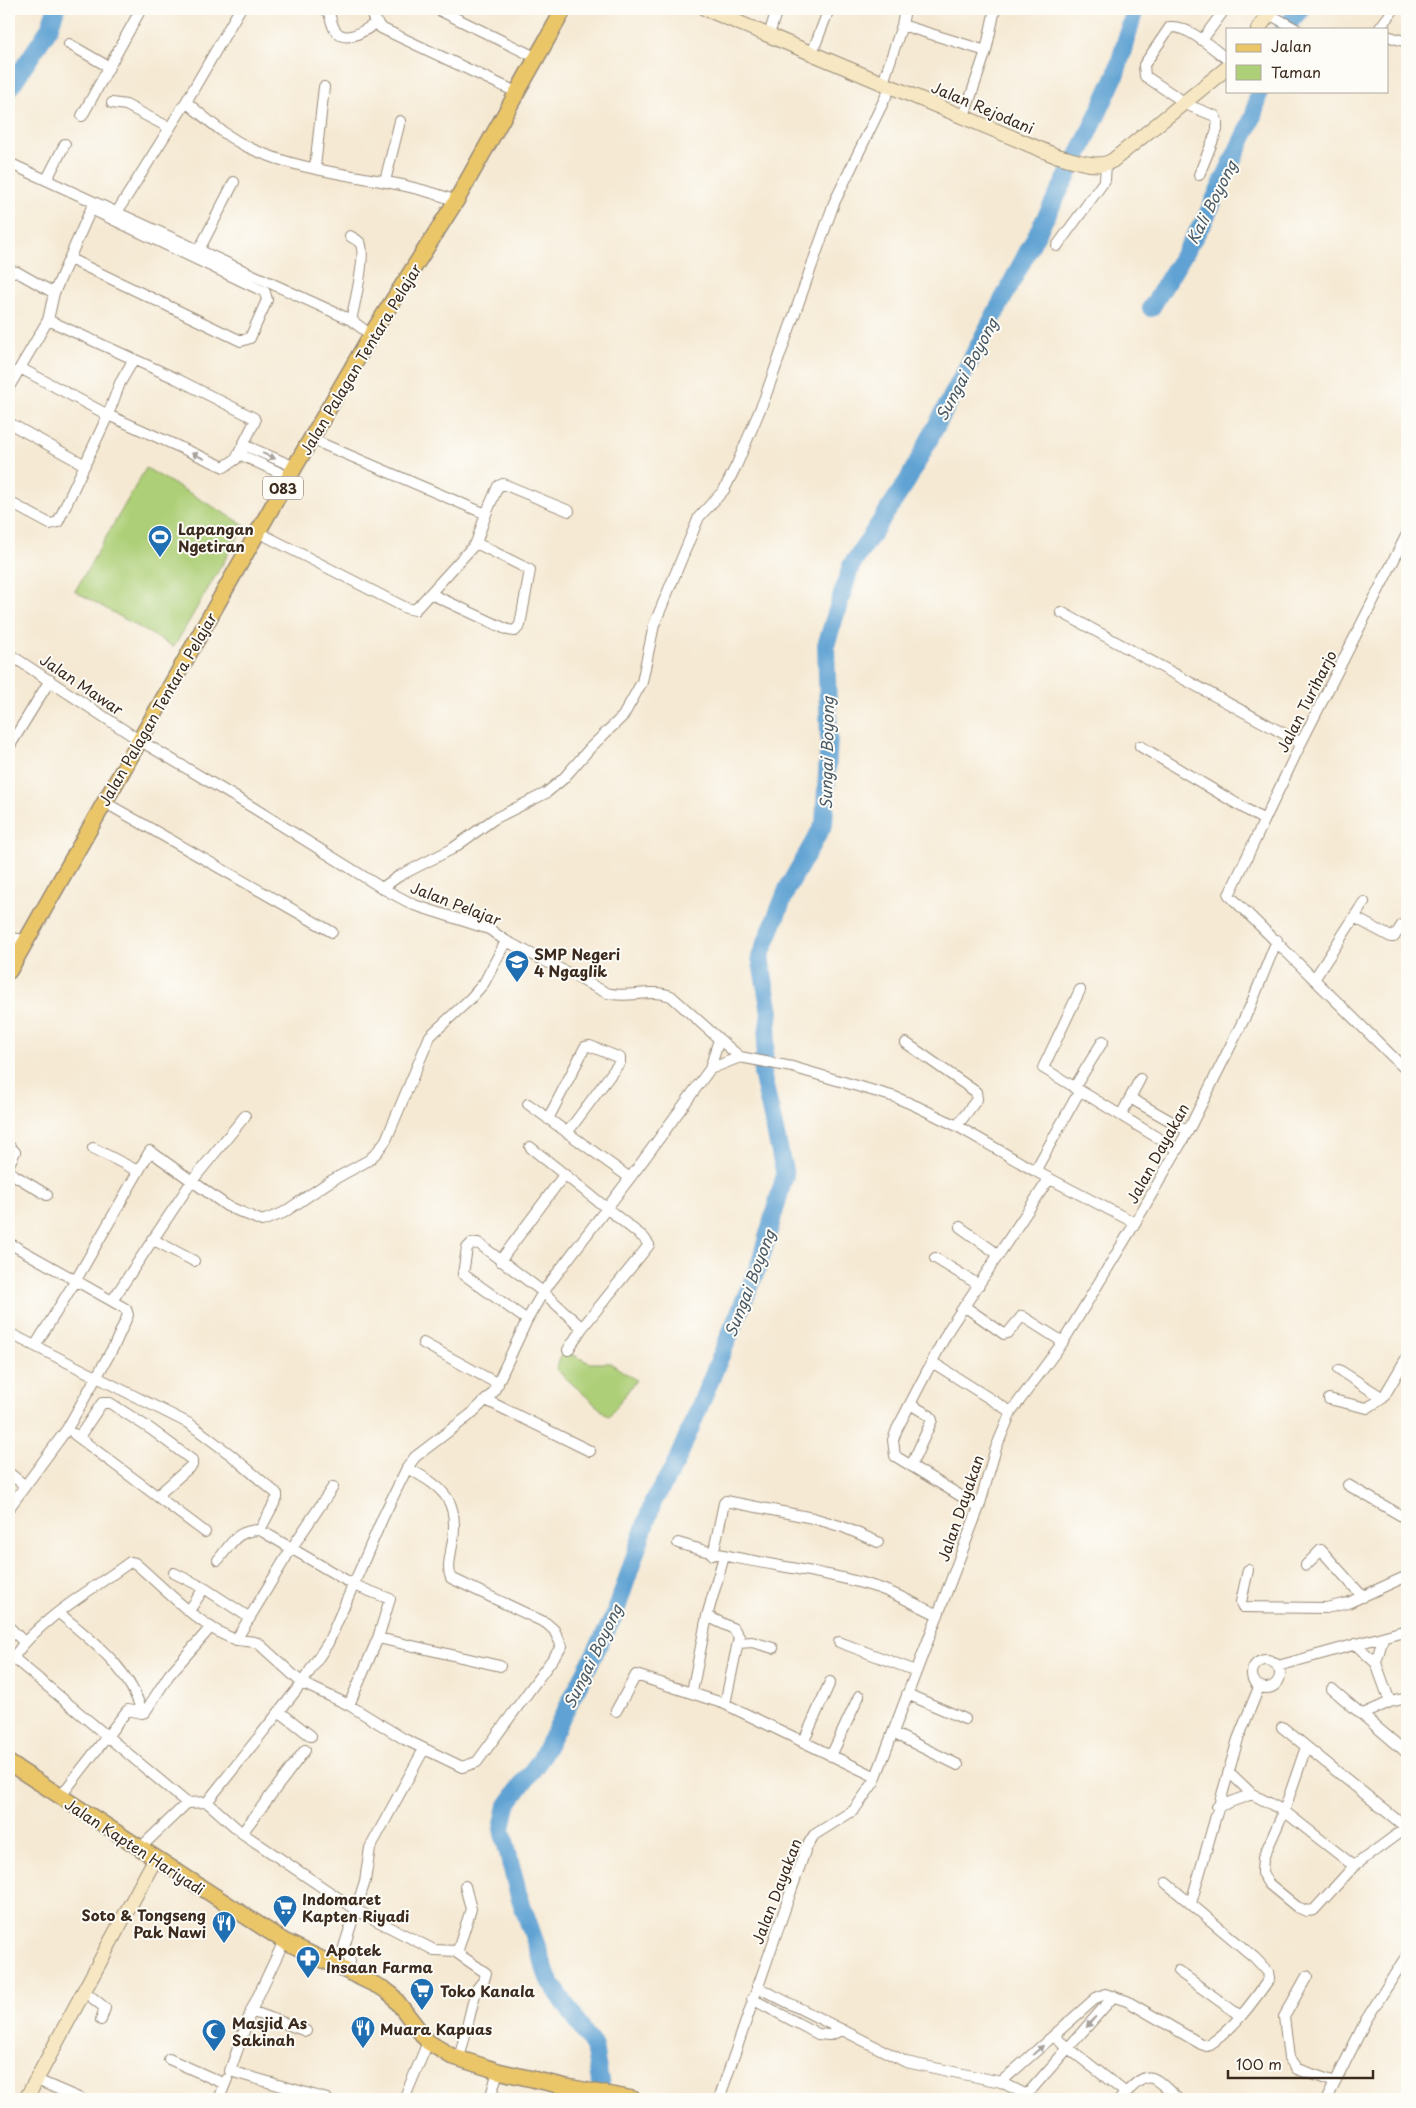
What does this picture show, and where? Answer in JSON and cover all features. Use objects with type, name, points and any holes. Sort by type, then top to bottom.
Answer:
[{"type":"main road","name":"Jalan Palagan Tentara Pelajar","points":[[9,971],[371,335],[456,201],[564,9]]},
{"type":"main road","name":"Jalan Rejodani","points":[[706,9],[1054,155],[1099,165]]},
{"type":"main road","points":[[1259,28],[1273,13]]},
{"type":"main road","points":[[1099,165],[1186,103],[1226,69]]},
{"type":"main road","name":"Jalan Kapten Hariyadi","points":[[9,1763],[284,1942],[392,1995],[428,2042],[459,2059],[567,2088],[630,2098]]},
{"type":"main road","points":[[26,2099],[155,1859]]},
{"type":"street","points":[[82,116],[141,9]]},
{"type":"street","points":[[117,212],[186,102],[240,9]]},
{"type":"street","points":[[323,9],[328,11],[339,34],[348,37],[359,34],[376,24]]},
{"type":"street","points":[[374,9],[373,18],[376,24],[516,92]]},
{"type":"street","points":[[437,9],[450,12],[537,58]]},
{"type":"street","points":[[769,35],[776,9]]},
{"type":"street","points":[[812,53],[829,9]]},
{"type":"street","points":[[382,888],[399,876],[452,849],[494,819],[546,793],[563,779],[623,716],[642,682],[654,625],[699,517],[724,490],[764,400],[834,203],[887,85],[905,9]]},
{"type":"street","points":[[964,116],[986,51],[995,9]]},
{"type":"street","points":[[1202,40],[1225,9]]},
{"type":"street","points":[[1380,28],[1394,9]]},
{"type":"street","points":[[1273,13],[1295,28]]},
{"type":"street","points":[[902,25],[986,51]]},
{"type":"street","points":[[1199,176],[1217,130],[1215,116],[1186,103],[1145,76],[1144,65],[1170,27],[1180,28],[1202,40],[1226,58]]},
{"type":"street","points":[[1388,36],[1407,42]]},
{"type":"street","points":[[70,44],[109,66]]},
{"type":"street","points":[[315,167],[324,87]]},
{"type":"street","points":[[186,102],[222,131],[251,149],[294,163],[385,181],[456,201]]},
{"type":"street","points":[[112,103],[126,105],[170,128]]},
{"type":"street","points":[[385,181],[400,121]]},
{"type":"street","points":[[47,179],[65,144]]},
{"type":"street","points":[[9,163],[199,250],[214,263],[267,295],[266,304],[246,340],[241,341],[70,259]]},
{"type":"street","points":[[1057,246],[1105,180],[1099,165]]},
{"type":"street","points":[[199,250],[234,182]]},
{"type":"street","points":[[9,387],[48,320],[54,293],[91,210],[351,320],[371,335]]},
{"type":"street","points":[[350,236],[360,242],[362,247],[360,274],[351,320]]},
{"type":"street","points":[[9,271],[17,272],[54,293]]},
{"type":"street","points":[[20,368],[108,415],[224,467],[230,465],[241,450],[255,421],[254,418],[134,359],[48,320]]},
{"type":"street","points":[[9,502],[50,524],[56,524],[108,415],[120,383],[134,359]]},
{"type":"street","points":[[9,423],[84,465]]},
{"type":"street","points":[[311,439],[486,514]]},
{"type":"street","points":[[241,450],[292,472]]},
{"type":"street","points":[[258,532],[406,608],[415,610],[476,543],[498,486],[503,484],[569,511]]},
{"type":"street","name":"Jalan Turiharjo","points":[[1277,940],[1232,900],[1230,892],[1302,743],[1406,538]]},
{"type":"street","points":[[431,594],[508,630],[515,630],[520,625],[530,570],[476,543]]},
{"type":"street","points":[[1061,612],[1302,743]]},
{"type":"street","name":"Jalan Mawar","points":[[9,654],[139,740]]},
{"type":"street","points":[[9,747],[50,680]]},
{"type":"street","name":"Jalan Pelajar","points":[[139,740],[252,806],[382,888],[414,905],[489,929],[506,941],[607,992],[619,995],[662,993],[671,996],[719,1039],[745,1058]]},
{"type":"street","points":[[1140,746],[1264,820]]},
{"type":"street","points":[[104,802],[332,932]]},
{"type":"street","points":[[1315,978],[1364,902]]},
{"type":"street","points":[[1354,917],[1391,937],[1394,937],[1402,925],[1407,926]]},
{"type":"street","points":[[9,938],[27,940]]},
{"type":"street","points":[[1277,940],[1407,1071]]},
{"type":"street","name":"Jalan Dayakan","points":[[719,2099],[752,1999],[809,1840],[854,1810],[876,1777],[979,1507],[996,1448],[1012,1412],[1063,1342],[1135,1223],[1188,1130],[1250,1007],[1277,940]]},
{"type":"street","points":[[35,1346],[76,1280],[148,1152],[151,1151],[227,1206],[262,1221],[283,1213],[329,1182],[369,1160],[386,1140],[430,1036],[470,999],[484,983],[506,941]]},
{"type":"street","points":[[1080,990],[1043,1068],[1176,1149]]},
{"type":"street","points":[[207,1802],[280,1712],[328,1643],[383,1517],[407,1468],[415,1457],[486,1400],[498,1384],[526,1320],[543,1292],[710,1069],[719,1039]]},
{"type":"street","points":[[1035,1171],[1103,1041]]},
{"type":"street","points":[[906,1042],[976,1092],[977,1099],[957,1126]]},
{"type":"street","points":[[548,1119],[585,1047],[590,1046],[620,1058],[620,1062],[567,1133]]},
{"type":"street","points":[[710,1069],[745,1058],[792,1067],[895,1098],[957,1126],[1035,1171],[1135,1223]]},
{"type":"street","points":[[1121,1115],[1140,1079]]},
{"type":"street","points":[[1130,1098],[1188,1130]]},
{"type":"street","points":[[528,1104],[630,1178]]},
{"type":"street","points":[[112,1301],[192,1181],[245,1116]]},
{"type":"street","points":[[9,1146],[15,1152],[9,1164]]},
{"type":"street","points":[[93,1148],[138,1171]]},
{"type":"street","points":[[530,1148],[644,1238],[649,1245],[582,1328],[568,1350]]},
{"type":"street","points":[[9,1172],[47,1195]]},
{"type":"street","points":[[500,1261],[564,1175]]},
{"type":"street","points":[[979,1507],[895,1456],[893,1451],[897,1429],[949,1329],[1050,1179]]},
{"type":"street","points":[[960,1227],[999,1255]]},
{"type":"street","points":[[152,1239],[194,1260]]},
{"type":"street","points":[[526,1320],[462,1272],[468,1248],[473,1243],[478,1243],[543,1292],[582,1328]]},
{"type":"street","points":[[9,1244],[126,1309],[128,1315],[96,1378],[67,1429],[24,1485],[9,1508]]},
{"type":"street","points":[[935,1258],[979,1285]]},
{"type":"street","points":[[964,1306],[1004,1334],[1008,1333],[1022,1316],[1063,1342]]},
{"type":"street","points":[[9,1333],[190,1424],[231,1455],[277,1494],[277,1498],[260,1530]]},
{"type":"street","points":[[423,1343],[498,1384]]},
{"type":"street","points":[[1328,1399],[1367,1408],[1383,1398],[1407,1358]]},
{"type":"street","points":[[932,1362],[1012,1412]]},
{"type":"street","points":[[1339,1370],[1383,1398]]},
{"type":"street","points":[[486,1400],[590,1451]]},
{"type":"street","points":[[78,1437],[102,1403],[110,1402],[192,1460],[192,1465],[157,1496]]},
{"type":"street","points":[[910,1404],[930,1416],[932,1420],[911,1466]]},
{"type":"street","points":[[67,1429],[205,1532]]},
{"type":"street","points":[[187,1803],[16,1660],[15,1656],[24,1642],[59,1613],[133,1562],[211,1627],[236,1640],[249,1639],[258,1643],[302,1683],[349,1705],[424,1750],[462,1767],[477,1762],[562,1646],[554,1630],[546,1623],[451,1578],[449,1574],[449,1560],[455,1534],[455,1515],[450,1502],[444,1492],[431,1480],[407,1468]]},
{"type":"street","points":[[9,1473],[24,1485]]},
{"type":"street","points":[[1348,1485],[1407,1519]]},
{"type":"street","points":[[236,1640],[291,1549],[334,1487]]},
{"type":"street","points":[[692,1692],[718,1556],[724,1503],[813,1518],[843,1527],[878,1542]]},
{"type":"street","points":[[218,1560],[241,1533],[247,1530],[260,1530],[354,1585],[390,1599],[378,1638],[349,1705]]},
{"type":"street","points":[[678,1543],[718,1556],[825,1575],[879,1588],[938,1615]]},
{"type":"street","points":[[1306,1565],[1321,1550],[1363,1597]]},
{"type":"street","points":[[1248,1570],[1241,1598],[1242,1605],[1247,1608],[1314,1610],[1348,1603],[1407,1576]]},
{"type":"street","points":[[174,1573],[204,1588],[250,1618]]},
{"type":"street","points":[[190,1611],[204,1588]]},
{"type":"street","points":[[59,1613],[115,1662],[137,1696],[142,1713]]},
{"type":"street","points":[[707,1616],[737,1632],[739,1643],[726,1704]]},
{"type":"street","points":[[9,1627],[24,1642]]},
{"type":"street","points":[[142,1713],[169,1675],[211,1627]]},
{"type":"street","points":[[1278,1666],[1407,1630]]},
{"type":"street","points":[[378,1638],[500,1666]]},
{"type":"street","points":[[1376,1663],[1382,1638]]},
{"type":"street","points":[[739,1643],[752,1642],[773,1648]]},
{"type":"street","points":[[839,1642],[916,1671]]},
{"type":"street","points":[[1355,1644],[1376,1663],[1390,1702]]},
{"type":"street","points":[[1264,1660],[1271,1661],[1278,1666],[1280,1673],[1278,1681],[1273,1686],[1260,1686],[1253,1679],[1252,1671],[1256,1664],[1264,1660]]},
{"type":"street","points":[[616,1711],[636,1675],[726,1704],[876,1777]]},
{"type":"street","points":[[803,1743],[830,1682]]},
{"type":"street","points":[[1191,1903],[1238,1739],[1260,1686]]},
{"type":"street","points":[[1332,1689],[1407,1754]]},
{"type":"street","points":[[907,1694],[965,1719]]},
{"type":"street","points":[[831,1756],[860,1696]]},
{"type":"street","points":[[1363,1714],[1390,1702],[1407,1698]]},
{"type":"street","points":[[60,1797],[106,1735],[128,1710],[142,1713]]},
{"type":"street","points":[[280,1712],[311,1736]]},
{"type":"street","points":[[1282,1727],[1403,1825],[1403,1830],[1354,1866],[1314,1910],[1307,1911],[1297,1907],[1265,1880],[1262,1873],[1263,1858],[1284,1810],[1306,1748]]},
{"type":"street","points":[[893,1733],[958,1764]]},
{"type":"street","points":[[242,1833],[305,1750]]},
{"type":"street","points":[[349,1973],[350,1961],[344,1947],[366,1881],[370,1848],[424,1750]]},
{"type":"street","points":[[1229,1772],[1252,1794],[1284,1810],[1354,1866]]},
{"type":"street","points":[[1217,1807],[1252,1794]]},
{"type":"street","points":[[139,1849],[187,1803],[207,1802],[242,1833],[356,1910],[434,1950],[457,1951]]},
{"type":"street","points":[[1001,2082],[1096,1998],[1105,1994],[1127,2000],[1204,2045],[1215,2040],[1264,1986],[1269,1979],[1269,1974],[1255,1958],[1166,1883]]},
{"type":"street","points":[[457,1951],[471,1909],[465,1886]]},
{"type":"street","points":[[219,2099],[251,2011],[284,1942]]},
{"type":"street","points":[[457,1951],[459,1955],[486,1973],[484,1980],[476,1990],[459,2059]]},
{"type":"street","points":[[1327,2099],[1366,2020],[1407,1955]]},
{"type":"street","points":[[1178,1971],[1239,2015]]},
{"type":"street","points":[[1307,1976],[1284,2017],[1289,2058],[1297,2069],[1335,2082]]},
{"type":"street","points":[[757,1987],[906,2062],[1001,2082],[1025,2097],[1114,1996]]},
{"type":"street","points":[[84,1992],[105,2008],[101,2020]]},
{"type":"street","points":[[752,1999],[818,2034],[829,2035],[843,2030]]},
{"type":"street","points":[[251,2011],[306,2031]]},
{"type":"street","points":[[1053,2036],[1123,2096],[1138,2080],[1149,2077],[1155,2079],[1178,2099]]},
{"type":"street","points":[[404,2099],[428,2042]]},
{"type":"street","points":[[169,2059],[225,2084]]},
{"type":"street","points":[[230,2071],[327,2099]]},
{"type":"street","points":[[490,2099],[498,2071]]},
{"type":"street","points":[[37,2080],[81,2099]]},
{"type":"green space","name":"Lapangan Ngetiran","points":[[146,468],[245,525],[174,647],[75,591]]},
{"type":"green space","points":[[563,1350],[590,1363],[610,1363],[636,1380],[609,1417],[556,1369]]},
{"type":"waterway","points":[[9,89],[49,29],[56,9]]},
{"type":"waterway","name":"Sungai Boyong","points":[[603,2099],[594,2047],[548,1978],[518,1893],[502,1829],[507,1805],[540,1760],[615,1614],[653,1502],[676,1463],[760,1262],[785,1175],[762,1073],[770,1012],[760,957],[788,887],[824,824],[829,738],[826,645],[851,566],[908,480],[1083,146],[1116,74],[1135,9]]},
{"type":"waterway","name":"Kali Boyong","points":[[1285,28],[1301,9]]},
{"type":"waterway","name":"Kali Boyong","points":[[1151,308],[1204,221],[1254,115],[1259,92]]},
{"type":"place","name":"Lapangan Ngetiran","points":[[160,558]]},
{"type":"place","name":"SMP Negeri 4 Ngaglik","points":[[517,983]]},
{"type":"place","name":"Indomaret Kapten Riyadi","points":[[285,1928]]},
{"type":"place","name":"Soto & Tongseng Pak Nawi","points":[[224,1944]]},
{"type":"place","name":"Apotek Insaan Farma","points":[[308,1979]]},
{"type":"place","name":"Toko Kanala","points":[[422,2011]]},
{"type":"place","name":"Muara Kapuas","points":[[363,2049]]},
{"type":"place","name":"Masjid As Sakinah","points":[[214,2052]]}]
